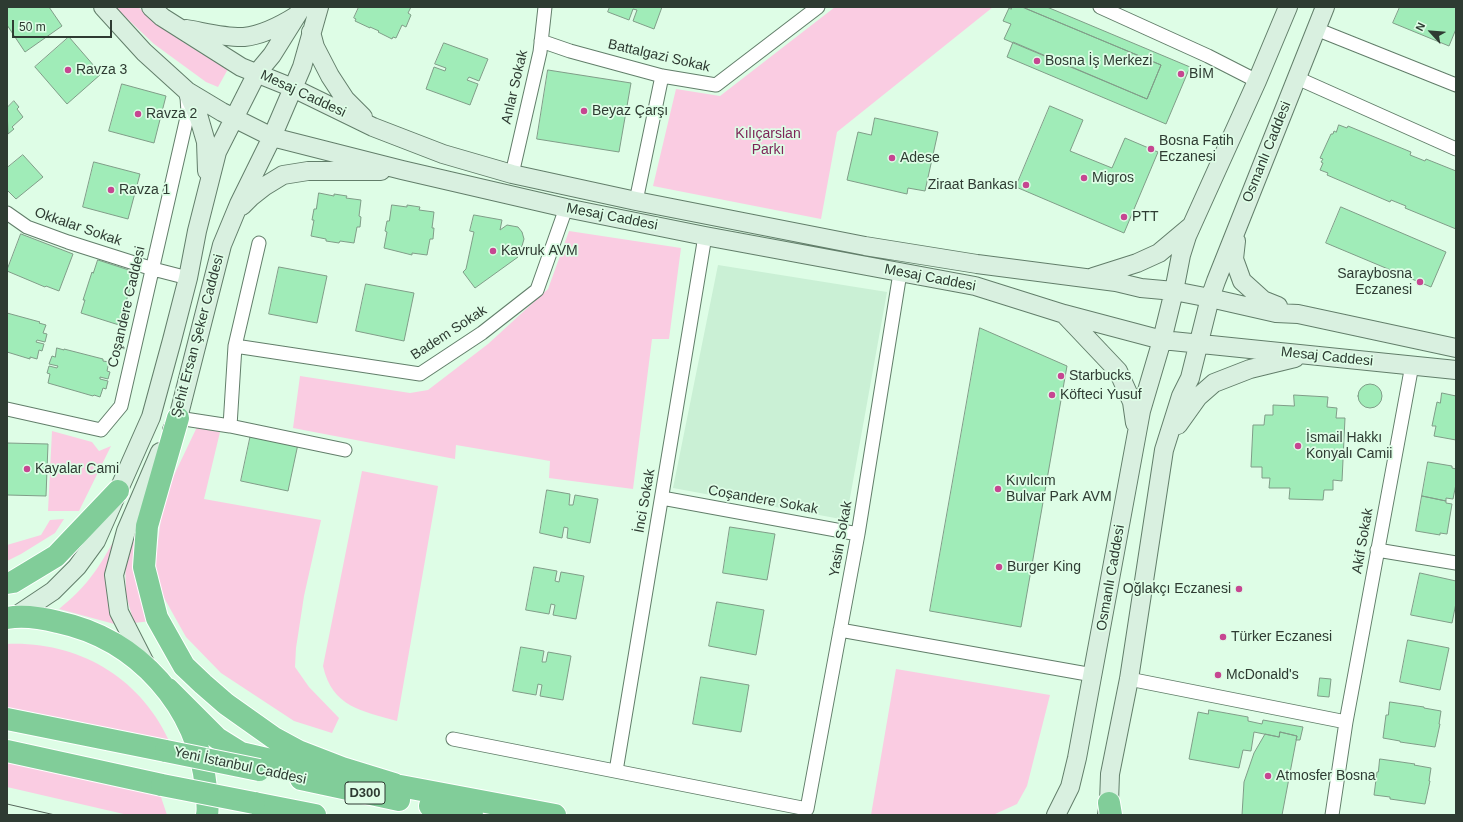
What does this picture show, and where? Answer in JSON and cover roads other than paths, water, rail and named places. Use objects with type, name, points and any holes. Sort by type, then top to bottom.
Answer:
[{"type":"highway","points":[[178,418],[147,526],[144,567],[156,618],[184,666],[226,704],[274,738],[298,751],[342,768],[394,784]]},
{"type":"highway","points":[[7,583],[13,582],[56,556],[118,491]]},
{"type":"highway","points":[[10,618],[45,619],[70,624],[98,634],[123,648],[146,666],[217,738],[241,753],[340,776],[394,784],[555,815]]},
{"type":"highway","points":[[168,689],[190,727],[204,768],[208,815]]},
{"type":"highway","name":"Yeni İstanbul Caddesi","points":[[7,719],[472,815]]},
{"type":"highway","points":[[7,751],[162,785],[315,815]]},
{"type":"street","name":"Mesaj Caddesi","points":[[103,7],[144,52],[187,91],[222,112],[272,137],[402,170],[566,208],[705,236],[975,286],[1064,314],[1162,340],[1198,345],[1456,370]]},
{"type":"street","name":"Mesaj Caddesi","points":[[151,7],[162,17],[182,28],[241,67],[293,88],[373,127],[443,154],[512,174],[636,201],[872,247],[977,264],[1116,282],[1141,288],[1174,291],[1210,298]]},
{"type":"street","name":"Şehit Ersan Şeker Caddesi","points":[[146,666],[119,612],[114,575],[126,531],[160,453],[178,418],[222,245],[235,214],[272,137],[302,67],[319,7]]},
{"type":"street","name":"Anlar Sokak","points":[[512,174],[540,52],[545,7]]},
{"type":"street","name":"Battalgazi Sokak","points":[[541,41],[662,76],[716,85],[818,7]]},
{"type":"street","points":[[1100,7],[1208,56],[1257,81]]},
{"type":"street","points":[[1174,291],[1181,255],[1192,226],[1257,81],[1288,7]]},
{"type":"street","name":"Osmanlı Caddesi","points":[[1198,345],[1210,298],[1325,7]]},
{"type":"street","points":[[182,28],[244,37],[262,33],[279,26],[300,11]]},
{"type":"street","name":"Şehit Ersan Şeker Caddesi","points":[[10,618],[53,590],[77,567],[96,541],[152,417],[188,278],[197,231],[217,152],[257,73],[272,55],[300,11]]},
{"type":"street","points":[[1316,29],[1456,85]]},
{"type":"street","points":[[311,32],[315,47],[345,99],[373,127]]},
{"type":"street","points":[[636,201],[662,76]]},
{"type":"street","points":[[1297,78],[1456,149]]},
{"type":"street","points":[[187,91],[199,118],[206,142],[208,187]]},
{"type":"street","name":"Coşandere Caddesi","points":[[7,409],[101,430],[121,406],[188,113],[187,91]]},
{"type":"street","points":[[235,214],[251,197],[283,175],[308,171],[357,172],[402,170]]},
{"type":"street","name":"Badem Sokak","points":[[236,346],[420,374],[482,333],[538,290],[566,208]]},
{"type":"street","name":"Okkalar Sokak","points":[[7,213],[27,227],[68,242],[153,269],[188,278]]},
{"type":"street","points":[[1088,278],[1137,263],[1159,253],[1192,226]]},
{"type":"street","points":[[1238,226],[1234,259],[1242,281],[1262,300],[1298,314],[1456,348]]},
{"type":"street","name":"İnci Sokak","points":[[616,771],[705,236]]},
{"type":"street","points":[[230,426],[236,346],[259,244]]},
{"type":"street","name":"Yasin Sokak","points":[[616,771],[807,809],[858,534],[900,273]]},
{"type":"street","name":"Osmanlı Caddesi","points":[[1056,815],[1070,787],[1077,758],[1141,411],[1162,340],[1174,291]]},
{"type":"street","points":[[1210,298],[1276,313],[1298,314]]},
{"type":"street","points":[[1064,314],[1118,371],[1132,402],[1137,436]]},
{"type":"street","points":[[1109,811],[1110,774],[1130,679],[1164,450],[1182,396],[1190,378],[1198,345]]},
{"type":"street","points":[[1164,450],[1185,413],[1198,397],[1214,384],[1250,369],[1307,355]]},
{"type":"street","name":"Akif Sokak","points":[[1332,815],[1346,722],[1412,365]]},
{"type":"street","points":[[178,418],[230,426],[345,450]]},
{"type":"street","name":"Coşandere Sokak","points":[[662,498],[858,534]]},
{"type":"street","points":[[1378,550],[1456,563]]},
{"type":"street","points":[[840,630],[1093,675]]},
{"type":"street","points":[[1130,679],[1346,722]]},
{"type":"street","points":[[453,738],[616,771]]},
{"type":"tram line","points":[[7,804],[55,815]]},
{"type":"place","name":"Bosna İş Merkezi","points":[[1037,61]]},
{"type":"place","name":"Ravza 3","points":[[68,70]]},
{"type":"place","name":"BİM","points":[[1181,74]]},
{"type":"place","name":"Beyaz Çarşı","points":[[584,111]]},
{"type":"place","name":"Ravza 2","points":[[138,114]]},
{"type":"place","name":"Bosna Fatih Eczanesi","points":[[1151,149]]},
{"type":"place","name":"Adese","points":[[892,158]]},
{"type":"place","name":"Migros","points":[[1084,178]]},
{"type":"place","name":"Ziraat Bankası","points":[[1026,185]]},
{"type":"place","name":"Ravza 1","points":[[111,190]]},
{"type":"place","name":"PTT","points":[[1124,217]]},
{"type":"place","name":"Kavruk AVM","points":[[493,251]]},
{"type":"place","name":"Saraybosna Eczanesi","points":[[1420,282]]},
{"type":"place","name":"Starbucks","points":[[1061,376]]},
{"type":"place","name":"Köfteci Yusuf","points":[[1052,395]]},
{"type":"place","name":"İsmail Hakkı Konyalı Camii","points":[[1298,446]]},
{"type":"place","name":"Kayalar Cami","points":[[27,469]]},
{"type":"place","name":"Kıvılcım Bulvar Park AVM","points":[[998,489]]},
{"type":"place","name":"Burger King","points":[[999,567]]},
{"type":"place","name":"Oğlakçı Eczanesi","points":[[1239,589]]},
{"type":"place","name":"Türker Eczanesi","points":[[1223,637]]},
{"type":"place","name":"McDonald's","points":[[1218,675]]},
{"type":"place","name":"Atmosfer Bosna","points":[[1268,776]]},
{"type":"park label","name":"Kılıçarslan Parkı","points":[[768,142]]}]
